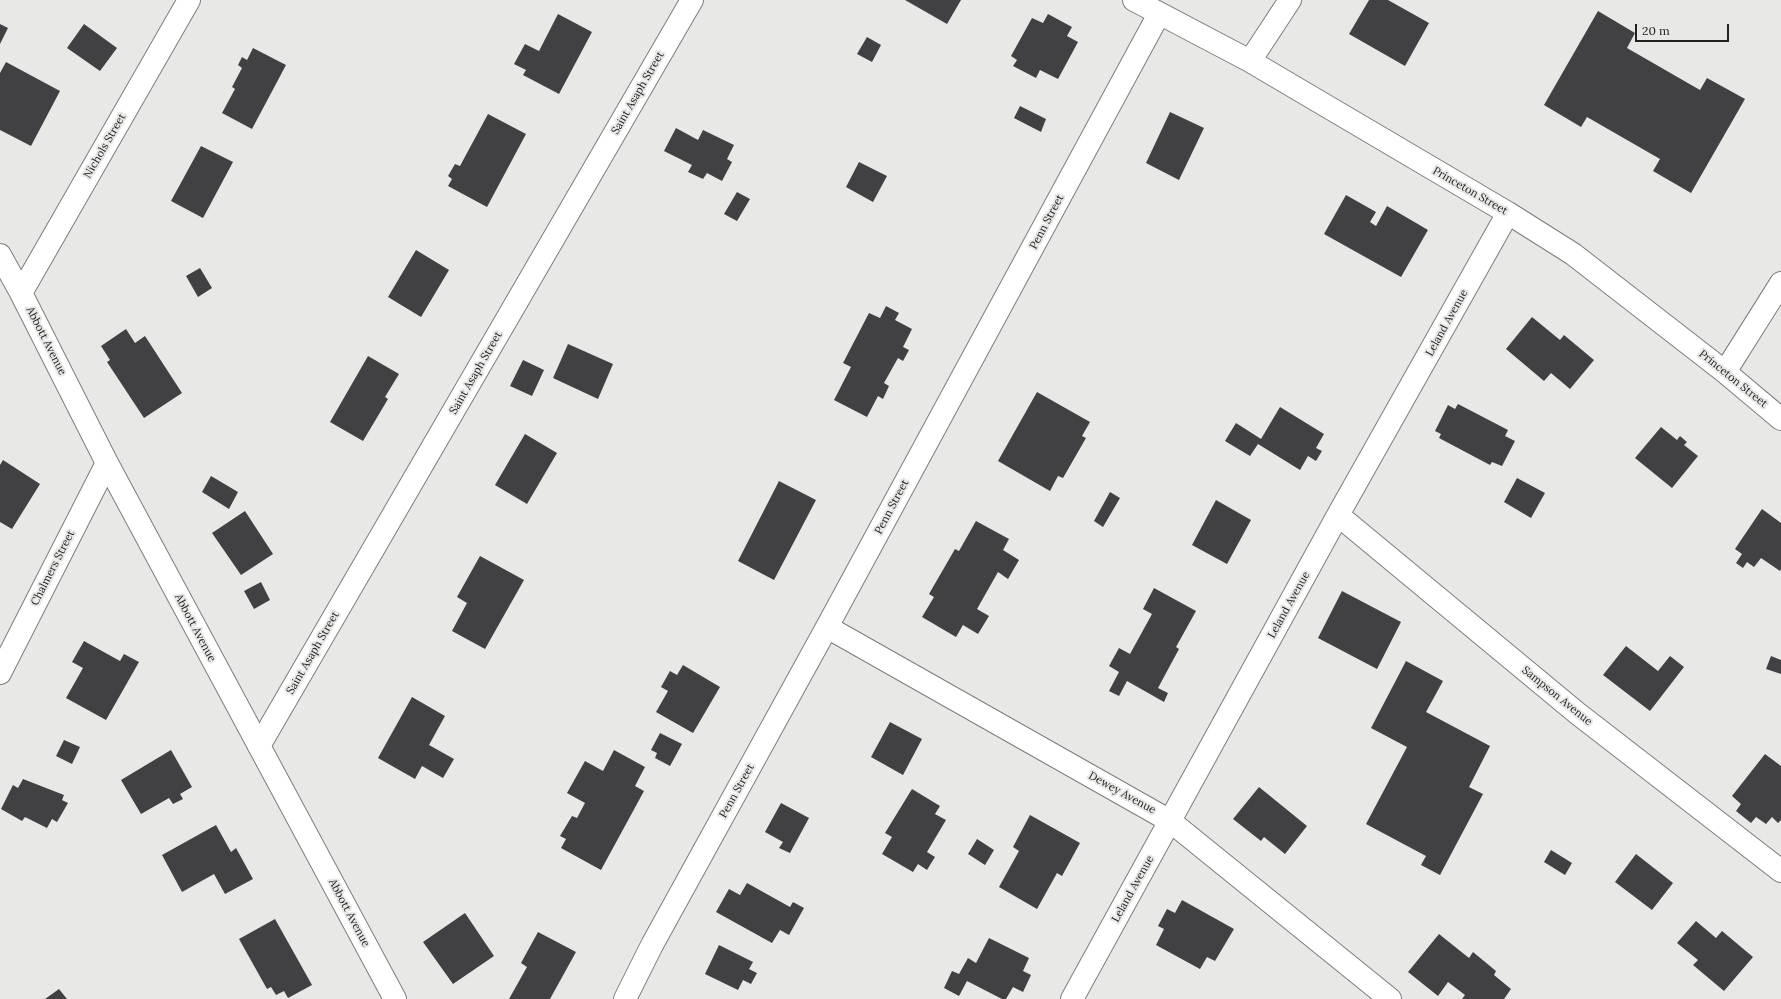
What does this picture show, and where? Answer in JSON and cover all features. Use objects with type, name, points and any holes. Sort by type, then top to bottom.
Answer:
[{"type":"street","name":"Nichols Street","points":[[21,293],[189,0]]},
{"type":"street","name":"Saint Asaph Street","points":[[259,746],[692,0]]},
{"type":"street","name":"Princeton Street","points":[[1134,0],[1250,61],[1573,254],[1725,372],[1781,419]]},
{"type":"street","points":[[1250,61],[1290,0]]},
{"type":"street","name":"Penn Street","points":[[625,999],[652,945],[827,627],[1159,14]]},
{"type":"street","name":"Leland Avenue","points":[[1072,999],[1338,515],[1508,214]]},
{"type":"street","name":"Abbott Avenue","points":[[0,255],[108,463],[395,999]]},
{"type":"street","points":[[1725,372],[1781,282]]},
{"type":"street","name":"Chalmers Street","points":[[0,673],[108,463]]},
{"type":"street","name":"Sampson Avenue","points":[[1338,515],[1577,713],[1781,871]]},
{"type":"street","name":"Dewey Avenue","points":[[827,627],[1170,821],[1390,999]]},
{"type":"building","points":[[905,0],[961,0],[947,24]]},
{"type":"building","points":[[1369,0],[1388,0],[1429,23],[1405,66],[1349,34]]},
{"type":"building","points":[[1598,11],[1635,33],[1627,48],[1700,90],[1707,78],[1745,99],[1691,193],[1653,171],[1660,159],[1587,117],[1581,127],[1544,105]]},
{"type":"building","points":[[558,14],[592,32],[559,94],[523,75],[526,70],[514,64],[525,44],[539,51]]},
{"type":"building","points":[[1048,14],[1072,27],[1067,36],[1078,42],[1058,79],[1040,70],[1036,78],[1013,66],[1017,60],[1011,56],[1032,18],[1043,23]]},
{"type":"building","points":[[0,24],[8,28],[0,44]]},
{"type":"building","points":[[84,24],[117,48],[100,71],[67,48]]},
{"type":"building","points":[[867,37],[881,45],[872,62],[857,54]]},
{"type":"building","points":[[253,48],[286,65],[252,129],[222,113],[235,89],[232,87],[242,68],[238,65],[242,57],[247,60]]},
{"type":"building","points":[[6,62],[60,91],[31,146],[0,130],[0,73]]},
{"type":"building","points":[[1020,106],[1046,119],[1041,132],[1014,118]]},
{"type":"building","points":[[1170,112],[1204,128],[1179,180],[1146,163]]},
{"type":"building","points":[[488,114],[526,134],[487,207],[448,186],[452,179],[448,176],[455,164],[460,166]]},
{"type":"building","points":[[676,128],[698,140],[703,130],[734,145],[727,159],[732,162],[722,181],[707,173],[703,179],[688,172],[692,165],[664,151]]},
{"type":"building","points":[[201,146],[233,162],[203,218],[171,201]]},
{"type":"building","points":[[859,162],[887,176],[873,202],[846,187]]},
{"type":"building","points":[[737,192],[750,199],[737,221],[724,214]]},
{"type":"building","points":[[1346,195],[1376,212],[1370,222],[1376,226],[1387,206],[1428,230],[1401,277],[1324,234]]},
{"type":"building","points":[[416,250],[449,270],[421,317],[388,297]]},
{"type":"building","points":[[200,268],[212,288],[198,297],[186,276]]},
{"type":"building","points":[[886,306],[899,313],[895,320],[912,329],[903,347],[909,350],[903,361],[898,358],[884,383],[889,386],[883,399],[878,396],[867,417],[834,400],[851,367],[843,363],[869,313],[880,318]]},
{"type":"building","points":[[1532,317],[1560,340],[1564,335],[1594,360],[1570,389],[1551,373],[1544,381],[1506,349]]},
{"type":"building","points":[[126,329],[135,343],[145,336],[182,393],[144,418],[107,362],[110,360],[101,346]]},
{"type":"building","points":[[568,344],[613,364],[598,399],[553,378]]},
{"type":"building","points":[[368,356],[399,374],[385,397],[388,399],[363,441],[330,422]]},
{"type":"building","points":[[523,360],[544,370],[532,396],[510,386]]},
{"type":"building","points":[[1037,392],[1090,422],[1082,436],[1086,438],[1063,478],[1058,476],[1050,491],[998,461]]},
{"type":"building","points":[[1458,404],[1508,430],[1505,436],[1515,441],[1502,466],[1492,462],[1490,465],[1439,438],[1441,434],[1435,431],[1448,405],[1455,409]]},
{"type":"building","points":[[1280,407],[1324,434],[1316,448],[1322,451],[1316,461],[1308,456],[1300,470],[1258,444],[1250,456],[1225,441],[1236,423],[1261,439]]},
{"type":"building","points":[[1661,427],[1677,440],[1680,436],[1687,442],[1684,445],[1698,456],[1672,488],[1635,458]]},
{"type":"building","points":[[525,434],[557,453],[527,504],[495,485]]},
{"type":"building","points":[[3,460],[40,484],[12,529],[0,522],[0,465]]},
{"type":"building","points":[[211,476],[238,492],[229,509],[202,492]]},
{"type":"building","points":[[1517,478],[1545,493],[1531,518],[1504,502]]},
{"type":"building","points":[[779,481],[816,500],[774,580],[738,561]]},
{"type":"building","points":[[1110,492],[1120,498],[1103,527],[1094,521]]},
{"type":"building","points":[[1216,500],[1251,520],[1227,564],[1192,545]]},
{"type":"building","points":[[1762,509],[1781,523],[1780,571],[1761,558],[1754,567],[1747,562],[1743,568],[1736,563],[1742,554],[1735,549]]},
{"type":"building","points":[[245,511],[273,554],[241,575],[212,533]]},
{"type":"building","points":[[976,521],[1009,539],[1003,550],[1019,560],[1008,579],[998,572],[977,609],[989,616],[978,634],[963,625],[956,637],[922,617],[934,597],[929,594],[955,549],[959,551]]},
{"type":"building","points":[[480,556],[524,580],[485,649],[452,631],[467,603],[457,597]]},
{"type":"building","points":[[261,582],[270,600],[254,609],[244,591]]},
{"type":"building","points":[[1154,588],[1196,611],[1176,647],[1179,649],[1158,688],[1168,693],[1164,702],[1127,681],[1119,696],[1109,691],[1119,672],[1109,666],[1119,648],[1130,654],[1152,614],[1143,609]]},
{"type":"building","points":[[1342,591],[1401,622],[1377,669],[1318,638]]},
{"type":"building","points":[[84,641],[120,661],[124,654],[139,662],[106,720],[66,698],[83,668],[72,662]]},
{"type":"building","points":[[1626,646],[1658,671],[1670,656],[1684,667],[1650,711],[1603,675]]},
{"type":"building","points":[[1771,656],[1781,660],[1781,674],[1766,669]]},
{"type":"building","points":[[1406,661],[1443,681],[1426,712],[1490,746],[1469,787],[1483,794],[1440,875],[1421,865],[1426,856],[1366,824],[1407,747],[1371,728]]},
{"type":"building","points":[[683,665],[720,687],[693,733],[656,712],[668,691],[661,687],[670,671],[677,675]]},
{"type":"building","points":[[412,697],[445,716],[429,745],[454,759],[443,778],[422,766],[415,779],[378,758]]},
{"type":"building","points":[[890,722],[922,739],[903,775],[871,757]]},
{"type":"building","points":[[660,733],[682,744],[670,766],[655,758],[657,753],[651,750]]},
{"type":"building","points":[[64,740],[80,747],[72,764],[56,756]]},
{"type":"building","points":[[171,750],[192,787],[180,794],[183,799],[173,804],[169,798],[141,814],[121,780]]},
{"type":"building","points":[[614,750],[645,767],[635,786],[644,791],[601,870],[561,848],[566,839],[560,836],[572,816],[577,818],[585,803],[567,793],[585,761],[603,771]]},
{"type":"building","points":[[1765,754],[1781,766],[1781,820],[1778,823],[1772,817],[1766,824],[1756,817],[1751,823],[1736,811],[1741,804],[1732,796]]},
{"type":"building","points":[[23,779],[64,795],[62,800],[68,803],[57,822],[52,819],[47,828],[25,817],[22,821],[1,809],[13,785],[18,788]]},
{"type":"building","points":[[1259,787],[1307,826],[1285,854],[1264,837],[1261,841],[1233,819]]},
{"type":"building","points":[[912,789],[940,806],[935,814],[946,820],[927,852],[935,857],[927,870],[918,864],[913,872],[882,854],[892,837],[885,833]]},
{"type":"building","points":[[781,803],[809,818],[790,853],[779,848],[783,842],[765,832]]},
{"type":"building","points":[[1030,815],[1080,843],[1062,876],[1057,873],[1037,909],[999,887],[1019,851],[1013,847]]},
{"type":"building","points":[[216,825],[231,852],[236,848],[253,879],[225,894],[214,874],[182,892],[162,855]]},
{"type":"building","points":[[977,839],[994,850],[985,865],[968,854]]},
{"type":"building","points":[[1551,850],[1572,863],[1565,875],[1544,862]]},
{"type":"building","points":[[1636,854],[1673,883],[1652,910],[1615,882]]},
{"type":"building","points":[[747,883],[790,907],[793,902],[804,908],[789,935],[780,930],[772,943],[716,912],[729,889],[740,895]]},
{"type":"building","points":[[1182,900],[1234,929],[1215,961],[1207,957],[1200,969],[1156,945],[1164,929],[1158,926],[1167,909],[1175,913]]},
{"type":"building","points":[[465,913],[494,956],[453,984],[423,942]]},
{"type":"building","points":[[275,919],[312,985],[288,998],[284,991],[276,995],[271,987],[267,989],[239,939]]},
{"type":"building","points":[[1696,921],[1716,938],[1722,931],[1753,957],[1724,991],[1693,965],[1698,960],[1677,943]]},
{"type":"building","points":[[538,932],[576,952],[550,999],[509,999],[527,967],[521,963]]},
{"type":"building","points":[[1439,934],[1469,958],[1473,952],[1496,971],[1494,975],[1511,989],[1504,999],[1462,999],[1465,995],[1448,982],[1438,996],[1408,972]]},
{"type":"building","points":[[989,938],[1029,958],[1023,971],[1031,975],[1023,992],[1013,987],[1006,999],[1002,999],[967,981],[959,996],[944,988],[952,971],[959,974],[968,958],[976,963]]},
{"type":"building","points":[[719,945],[753,962],[749,969],[757,973],[751,984],[743,980],[738,990],[705,974]]},
{"type":"building","points":[[59,989],[67,999],[45,999]]}]
